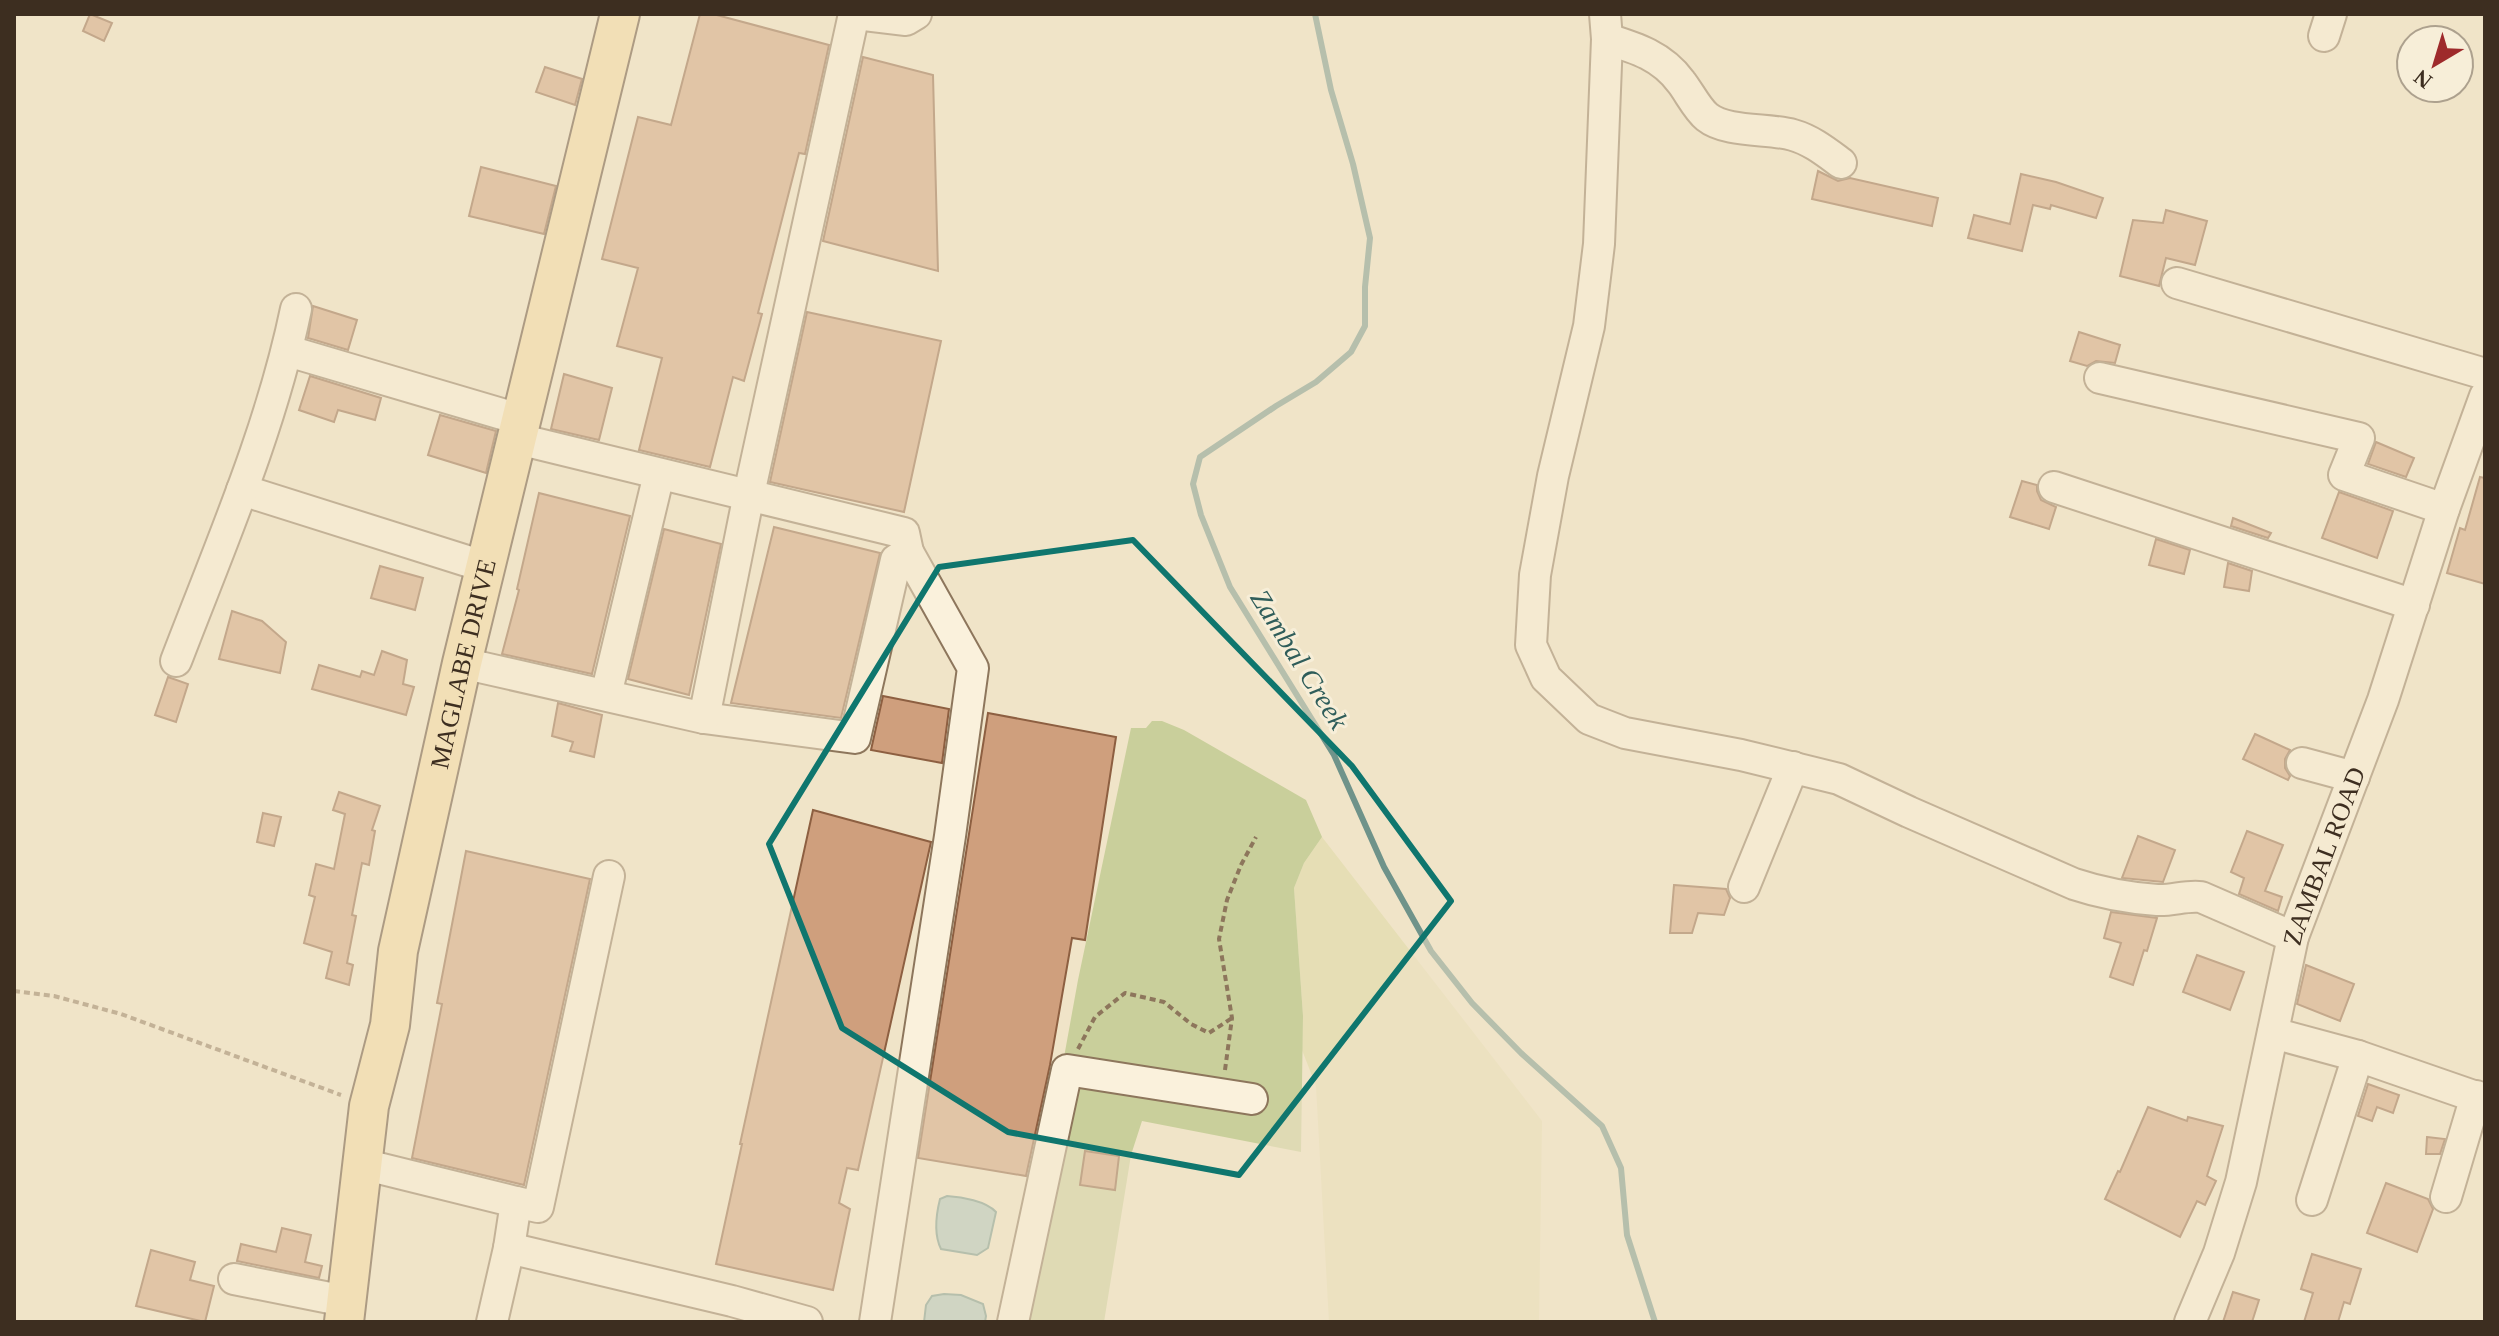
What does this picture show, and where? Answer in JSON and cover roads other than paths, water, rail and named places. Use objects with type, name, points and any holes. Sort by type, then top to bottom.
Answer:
[{"type":"main road","name":"MAGLABE DRIVE","points":[[344,1312],[369,1106],[390,1025],[398,951],[462,663],[620,14]]},
{"type":"street","points":[[704,718],[749,494],[855,14],[906,20],[916,14]]},
{"type":"street","points":[[1606,26],[1674,72],[1707,117],[1731,127],[1791,134],[1810,141],[1841,163]]},
{"type":"street","points":[[1606,26],[1599,244],[1591,312],[1553,476],[1538,561],[1531,645],[1546,678],[1589,719],[1625,733],[1741,755],[1839,779],[2099,892],[2157,900],[2201,897],[2293,937]]},
{"type":"street","points":[[2177,283],[2485,374]]},
{"type":"street","points":[[176,661],[242,490],[288,351],[296,309]]},
{"type":"street","points":[[288,351],[659,474],[904,533],[908,552],[973,668],[875,1322]]},
{"type":"street","points":[[2100,378],[2359,438],[2344,475],[2444,509]]},
{"type":"street","name":"ZAMBAL ROAD","points":[[2190,1322],[2219,1253],[2241,1182],[2293,937],[2383,700],[2444,509],[2485,396]]},
{"type":"street","points":[[606,695],[659,474]]},
{"type":"street","points":[[2054,487],[2414,605]]},
{"type":"street","points":[[242,490],[486,567]]},
{"type":"street","points":[[462,663],[704,718],[855,738],[896,560],[908,552]]},
{"type":"street","points":[[2302,763],[2354,777]]},
{"type":"street","points":[[1744,887],[1793,767]]},
{"type":"street","points":[[362,1164],[538,1207],[609,876]]},
{"type":"street","points":[[2273,1033],[2358,1056],[2480,1098],[2446,1197]]},
{"type":"street","points":[[2312,1200],[2358,1056]]},
{"type":"street","points":[[1013,1322],[1067,1070],[1252,1099]]},
{"type":"street","points":[[492,1322],[516,1202]]},
{"type":"street","points":[[509,1248],[807,1322]]},
{"type":"street","points":[[234,1279],[344,1312]]},
{"type":"water","points":[[947,1196],[980,1202],[996,1212],[988,1248],[977,1255],[941,1249],[937,1238],[937,1218],[940,1199]]},
{"type":"water","points":[[961,1295],[983,1304],[985,1322],[924,1322],[926,1305],[932,1296]]},
{"type":"waterway","name":"Zambal Creek","points":[[1315,14],[1331,90],[1353,164],[1370,238],[1365,326],[1351,352],[1316,382],[1200,457],[1193,484],[1201,515],[1230,587],[1334,755],[1384,867],[1431,951],[1472,1003],[1521,1053],[1602,1126],[1621,1168],[1627,1235],[1655,1322]]}]
